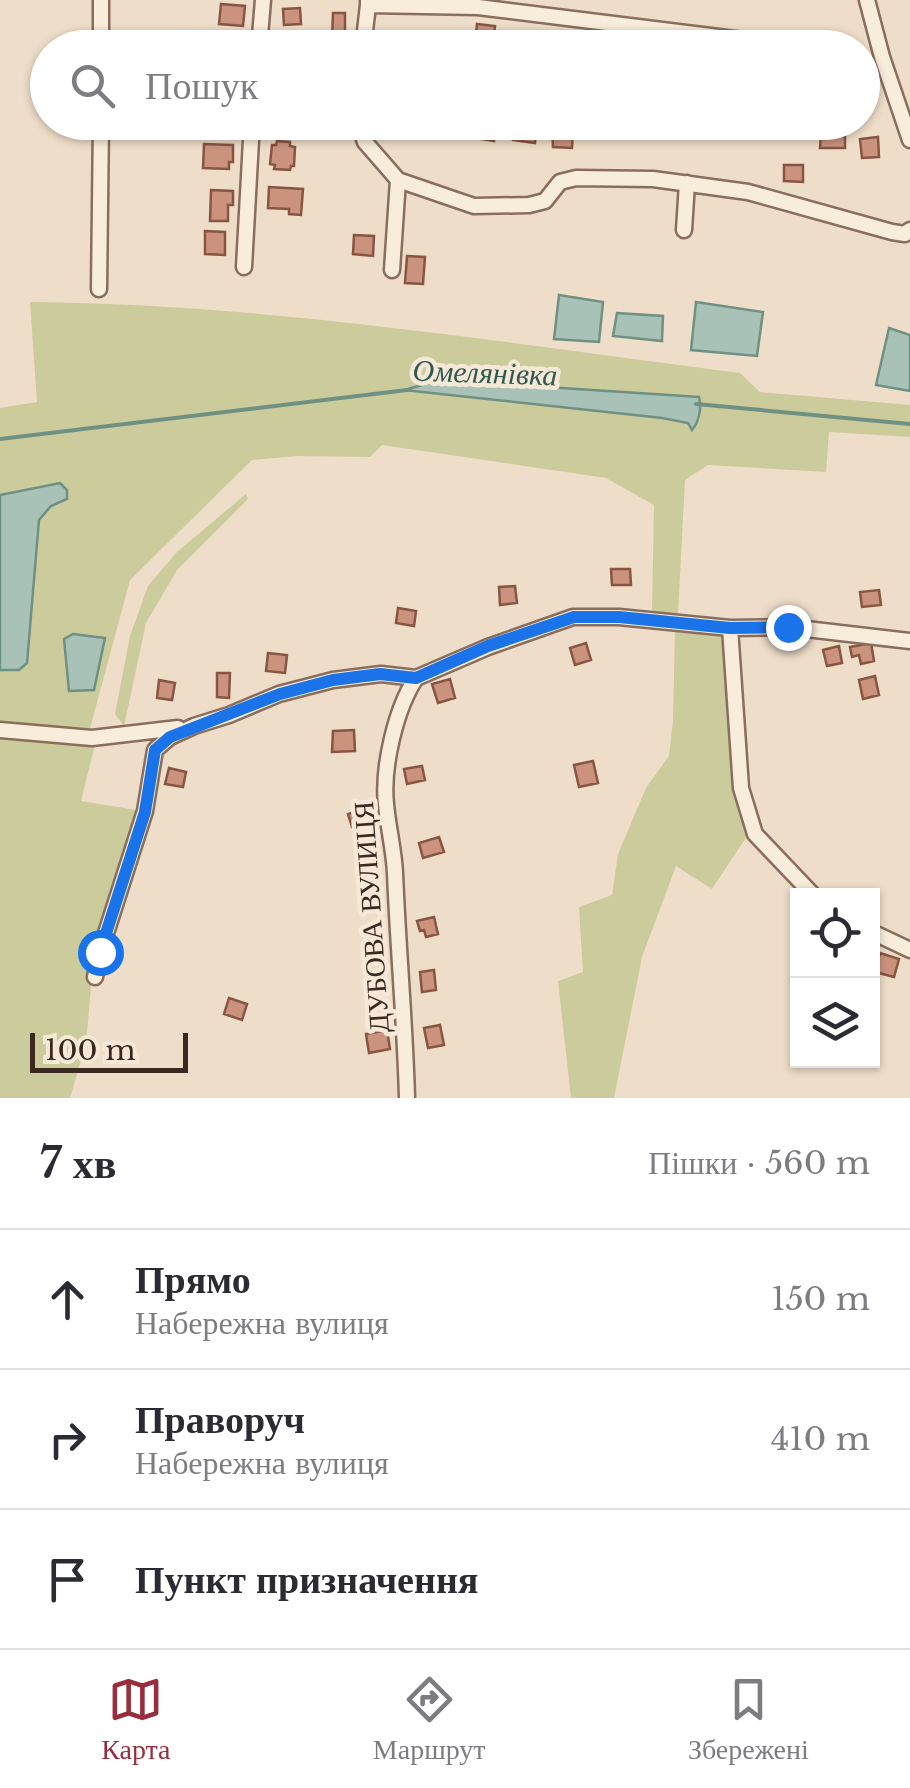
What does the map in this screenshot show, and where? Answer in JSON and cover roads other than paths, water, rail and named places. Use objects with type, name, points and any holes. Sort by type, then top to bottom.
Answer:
[{"type":"street","points":[[101,0],[101,30]]},
{"type":"street","points":[[260,30],[262,0]]},
{"type":"street","points":[[867,0],[875,30]]},
{"type":"street","points":[[366,30],[368,2],[478,6],[667,30]]},
{"type":"street","points":[[880,49],[910,140]]},
{"type":"street","points":[[99,289],[101,140]]},
{"type":"street","points":[[244,266],[251,140]]},
{"type":"street","points":[[364,140],[398,180],[474,206],[545,201],[560,182],[576,178],[653,179],[748,192],[892,232],[906,234],[910,230]]},
{"type":"street","points":[[392,270],[398,180]]},
{"type":"street","points":[[684,230],[687,184]]},
{"type":"street","points":[[95,977],[145,812],[155,750],[170,737],[194,726],[280,694],[333,680],[380,674],[416,678],[488,646],[574,617],[619,617],[730,628],[788,627],[910,640]]},
{"type":"street","points":[[730,628],[741,788],[756,834],[807,888]]},
{"type":"street","name":"ДУБОВА ВУЛИЦЯ","points":[[407,1098],[394,860],[386,800],[392,746],[405,695],[416,678]]},
{"type":"street","points":[[0,730],[92,738],[194,726]]},
{"type":"street","points":[[880,936],[910,950]]},
{"type":"waterway","name":"Омелянівка","points":[[0,439],[407,390]]},
{"type":"waterway","name":"Омелянівка","points":[[696,404],[910,424]]}]
